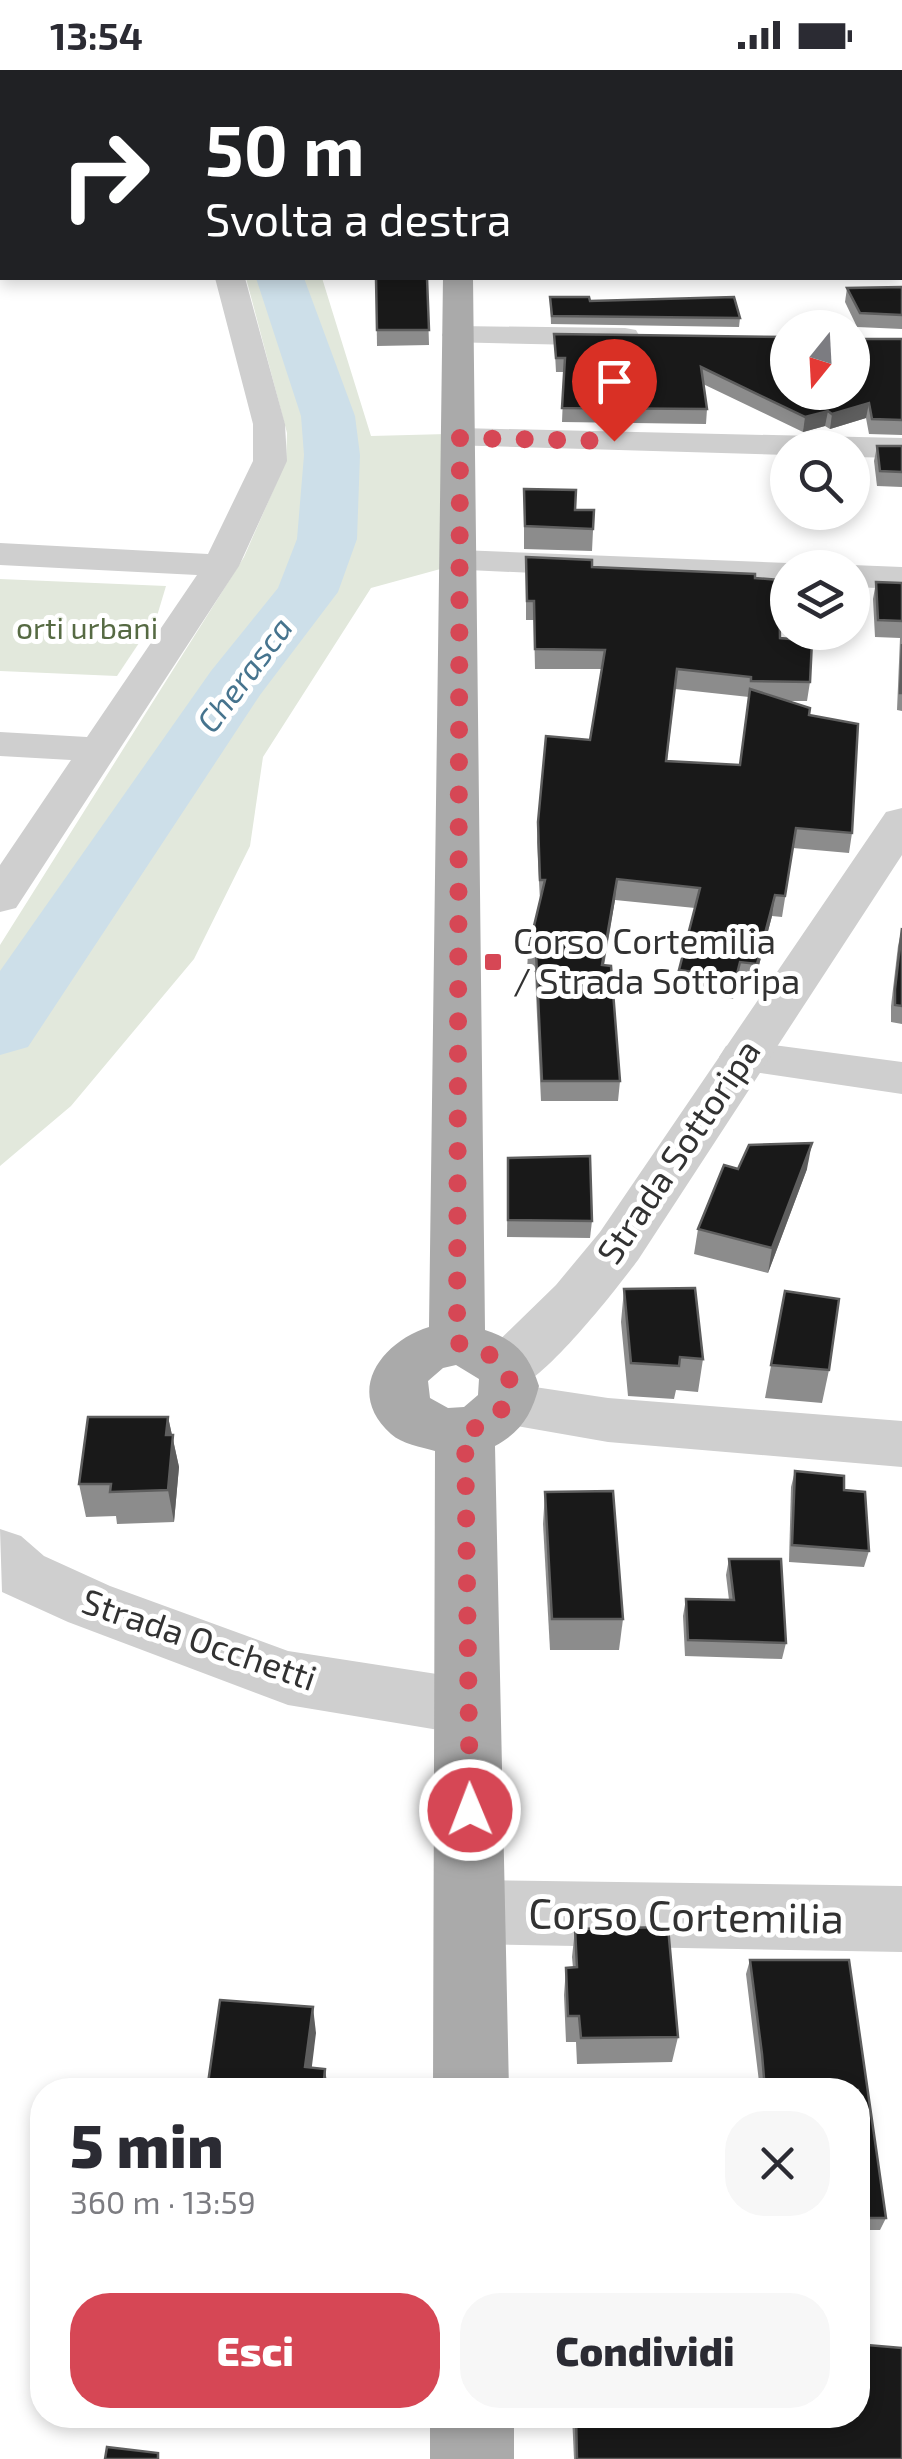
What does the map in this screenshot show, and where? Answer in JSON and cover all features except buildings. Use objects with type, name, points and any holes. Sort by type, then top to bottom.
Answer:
[{"type":"main road","points":[[458,280],[460,561],[484,1387],[469,1707],[471,2078]]},
{"type":"main road","points":[[472,2428],[472,2459]]},
{"type":"street","points":[[0,898],[221,566],[270,461],[269,424],[231,280]]},
{"type":"street","points":[[457,335],[652,338]]},
{"type":"street","points":[[460,438],[902,448]]},
{"type":"street","points":[[0,554],[221,566]]},
{"type":"street","points":[[460,561],[770,573]]},
{"type":"street","points":[[870,577],[902,578]]},
{"type":"street","points":[[0,744],[99,750]]},
{"type":"street","name":"Strada Sottoripa","points":[[484,1387],[576,1300],[619,1246],[902,821]]},
{"type":"street","points":[[743,1057],[902,1078]]},
{"type":"street","points":[[484,1387],[608,1420],[902,1444]]},
{"type":"street","name":"Strada Occhetti","points":[[0,1554],[24,1574],[89,1604],[288,1678],[469,1707]]},
{"type":"street","name":"Corso Cortemilia","points":[[471,1912],[902,1919]]},
{"type":"green space","points":[[247,280],[323,280],[371,436],[447,434],[444,568],[371,588],[263,757],[250,846],[194,959],[71,1106],[0,1166],[0,945],[244,557],[286,461],[287,433]]},
{"type":"green space","name":"orti urbani","points":[[0,579],[166,586],[157,616],[117,676],[0,671]]},
{"type":"waterway","name":"Cherasca","points":[[0,1029],[234,685],[307,592],[327,539],[332,455],[328,416],[281,280]]},
{"type":"place","name":"Corso Cortemilia / Strada Sottoripa","points":[[493,962]]},
{"type":"route","points":[[470,1810],[465,1432],[487,1425],[501,1414],[508,1405],[512,1384],[498,1360],[474,1346],[457,1343],[460,438],[614,441]]}]
